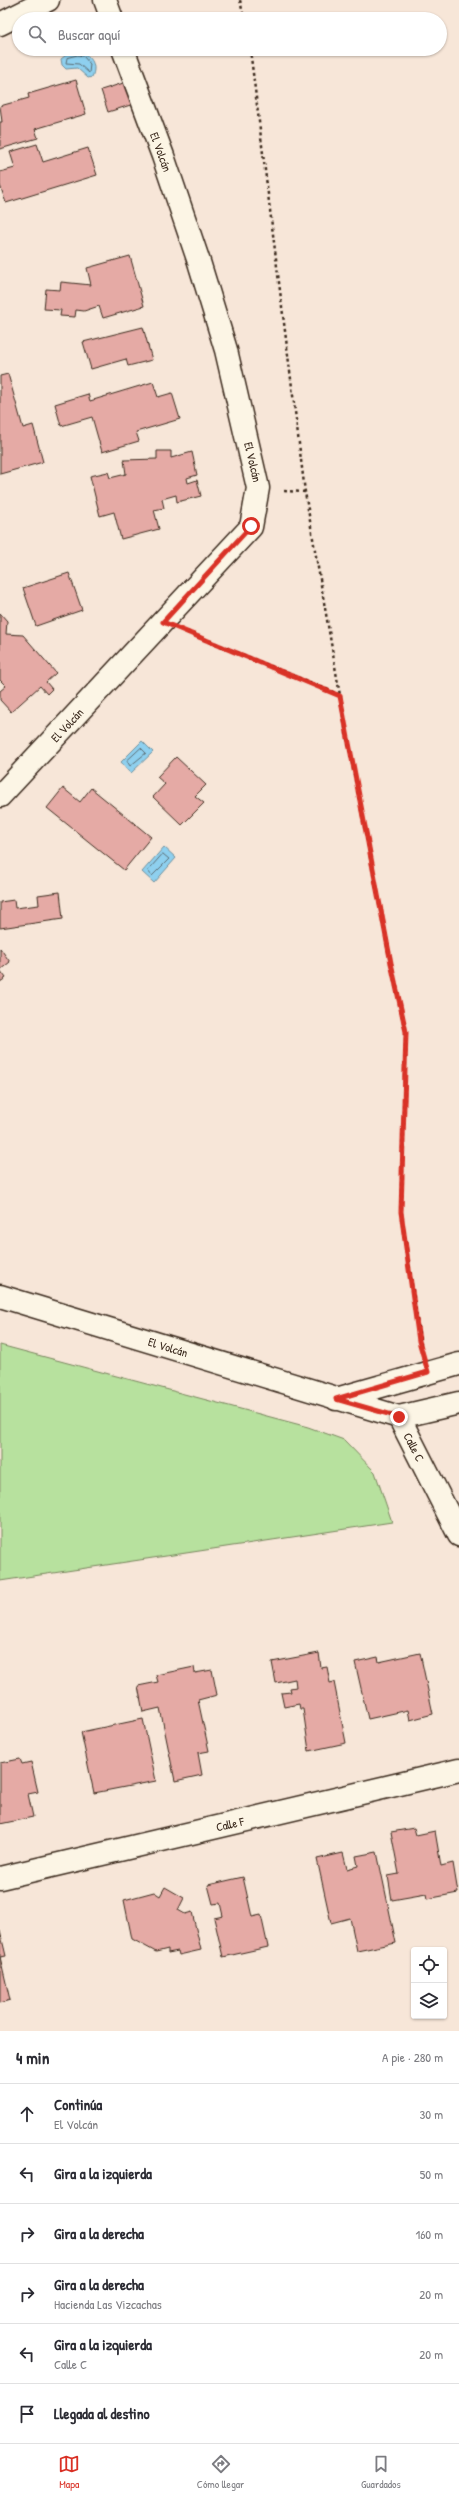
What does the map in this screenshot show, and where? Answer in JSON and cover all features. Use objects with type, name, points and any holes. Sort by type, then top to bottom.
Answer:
[{"type":"street","points":[[24,12],[48,0]]},
{"type":"street","points":[[105,0],[109,12]]},
{"type":"street","points":[[0,24],[12,18]]},
{"type":"street","name":"El Volcán","points":[[0,796],[251,526],[258,488],[226,350],[199,262],[163,156],[126,56]]},
{"type":"street","name":"El Volcán","points":[[0,1296],[336,1399]]},
{"type":"street","points":[[336,1399],[459,1364]]},
{"type":"street","points":[[336,1399],[399,1417],[459,1403]]},
{"type":"street","name":"Calle C","points":[[399,1417],[459,1535]]},
{"type":"street","name":"Calle F","points":[[0,1878],[459,1770]]},
{"type":"path","points":[[240,0],[243,12]]},
{"type":"path","points":[[251,56],[305,492],[340,696],[391,963],[406,1032],[401,1212],[419,1341],[428,1372]]},
{"type":"path","points":[[163,622],[340,696]]},
{"type":"green space","points":[[0,1345],[308,1427],[344,1440],[375,1472],[392,1522],[0,1581]]},
{"type":"water","points":[[65,56],[88,56],[92,60],[94,68],[92,77],[88,78],[77,68],[66,69],[62,65],[61,59]]},
{"type":"water","points":[[142,741],[153,752],[131,773],[121,762]]},
{"type":"water","points":[[164,847],[176,858],[154,883],[142,872]]},
{"type":"building","points":[[76,80],[86,114],[35,129],[38,138],[0,149],[0,122],[2,122],[0,106],[29,98],[28,94]]},
{"type":"building","points":[[130,81],[137,103],[108,112],[101,90]]},
{"type":"building","points":[[37,144],[43,162],[88,148],[97,175],[6,203],[0,185],[0,172],[15,168],[10,152]]},
{"type":"building","points":[[130,256],[144,306],[103,318],[99,306],[84,311],[76,310],[75,317],[60,316],[61,310],[44,309],[46,289],[60,290],[61,282],[91,285],[87,268]]},
{"type":"building","points":[[143,327],[152,360],[128,366],[126,359],[91,369],[83,342]]},
{"type":"building","points":[[8,374],[23,428],[33,425],[43,462],[0,474],[0,376]]},
{"type":"building","points":[[153,382],[158,397],[172,393],[180,419],[136,432],[139,441],[102,452],[92,417],[61,426],[55,404],[88,394],[90,401]]},
{"type":"building","points":[[157,451],[171,451],[171,458],[192,452],[197,475],[187,478],[188,483],[197,480],[201,496],[177,502],[176,495],[162,499],[164,508],[154,510],[159,529],[121,539],[114,512],[100,516],[90,476],[108,472],[110,478],[126,474],[124,460],[157,459]]},
{"type":"building","points":[[69,573],[82,610],[36,626],[23,588]]},
{"type":"building","points":[[0,613],[7,621],[6,634],[23,635],[56,673],[46,682],[52,689],[47,694],[40,686],[11,712],[0,700],[0,691],[6,686],[0,680]]},
{"type":"building","points":[[176,757],[206,785],[195,796],[204,803],[182,825],[153,797],[165,784],[157,777]]},
{"type":"building","points":[[63,788],[80,802],[91,788],[151,837],[124,870],[47,808]]},
{"type":"building","points":[[60,892],[63,919],[0,928],[0,902],[14,900],[15,908],[39,905],[38,895]]},
{"type":"building","points":[[0,948],[10,962],[0,970]]},
{"type":"building","points":[[0,970],[6,978],[0,982]]},
{"type":"building","points":[[319,1653],[321,1668],[327,1667],[330,1683],[334,1682],[346,1743],[309,1751],[303,1709],[300,1709],[299,1704],[284,1707],[281,1693],[291,1692],[290,1688],[296,1687],[295,1679],[276,1683],[272,1662]]},
{"type":"building","points":[[420,1653],[433,1714],[410,1720],[408,1710],[368,1719],[355,1662],[378,1657],[379,1662]]},
{"type":"building","points":[[194,1667],[195,1673],[212,1670],[217,1695],[198,1700],[209,1751],[198,1753],[202,1775],[175,1781],[160,1708],[143,1712],[138,1686],[158,1682],[156,1675]]},
{"type":"building","points":[[143,1719],[156,1781],[94,1793],[81,1732]]},
{"type":"building","points":[[20,1759],[22,1764],[31,1762],[38,1792],[28,1794],[33,1817],[0,1824],[0,1763]]},
{"type":"building","points":[[414,1828],[416,1835],[435,1831],[441,1866],[453,1863],[458,1893],[427,1899],[426,1894],[392,1900],[388,1876],[399,1874],[391,1832]]},
{"type":"building","points":[[377,1852],[396,1943],[357,1951],[350,1918],[331,1923],[317,1859],[343,1853],[347,1869],[358,1866],[356,1856]]},
{"type":"building","points":[[243,1877],[252,1917],[261,1915],[268,1947],[223,1957],[214,1918],[223,1916],[220,1903],[213,1904],[208,1885]]},
{"type":"building","points":[[165,1887],[184,1898],[178,1910],[185,1914],[192,1912],[201,1950],[179,1955],[178,1951],[168,1953],[168,1949],[156,1952],[132,1939],[124,1900],[154,1892],[160,1896]]},
{"type":"building","points":[[0,1931],[6,1956],[0,1957]]},
{"type":"building","points":[[0,1957],[10,2000],[0,2003]]},
{"type":"route","points":[[251,526],[163,622],[340,696],[391,963],[406,1032],[401,1212],[419,1341],[428,1372],[336,1399],[399,1417]]}]
